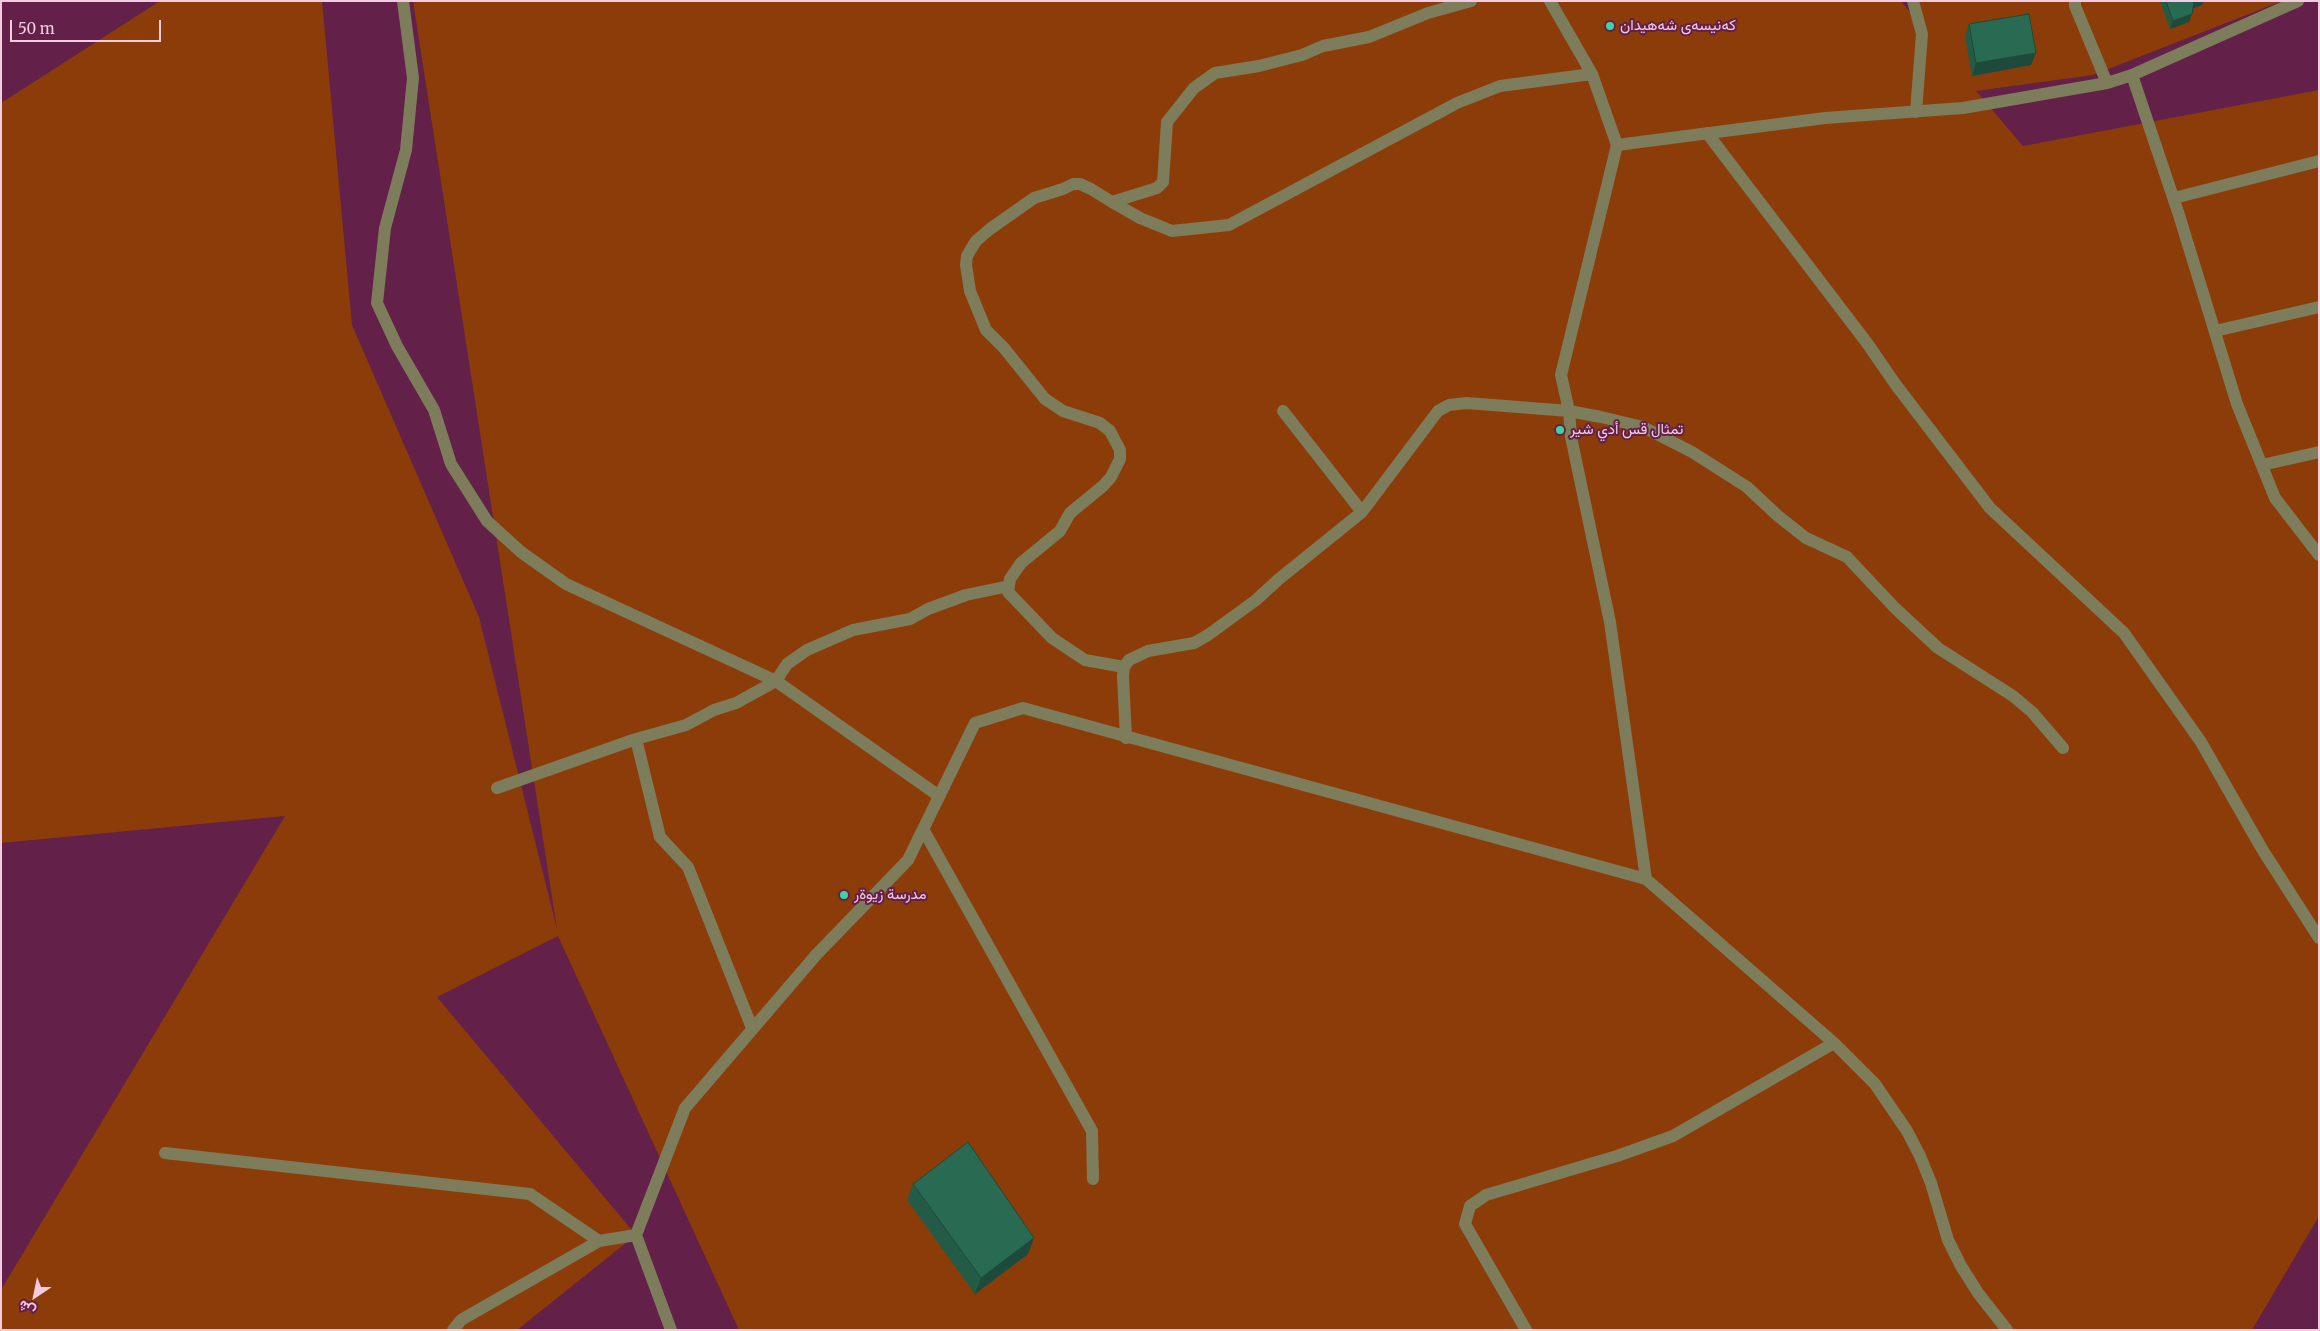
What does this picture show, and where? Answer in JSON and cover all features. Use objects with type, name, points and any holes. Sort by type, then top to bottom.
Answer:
[{"type":"street","points":[[403,1],[413,78],[406,150],[385,228],[377,303],[397,346],[434,410],[451,464],[487,521],[521,552],[566,584],[776,682],[938,796]]},
{"type":"street","points":[[1112,202],[1146,193],[1157,188],[1163,182],[1167,122],[1194,88],[1215,73],[1259,66],[1302,55],[1323,46],[1369,37],[1428,13],[1471,1]]},
{"type":"street","points":[[1550,1],[1592,74],[1617,145],[1560,374],[1569,411],[1571,437],[1610,622],[1646,879]]},
{"type":"street","points":[[1913,1],[1922,34],[1916,112]]},
{"type":"street","points":[[2075,1],[2075,6],[2107,83]]},
{"type":"street","points":[[1617,145],[1825,118],[1963,108],[2107,83],[2132,75],[2298,1]]},
{"type":"street","points":[[1124,667],[1085,660],[1052,638],[1008,592],[1010,579],[1020,563],[1060,531],[1076,506],[1103,486],[1117,468],[1120,450],[1110,431],[1100,423],[1063,411],[1045,399],[1004,348],[986,330],[970,291],[967,256],[976,241],[1034,198],[1063,190],[1073,184],[1080,184],[1140,218],[1172,231],[1229,225],[1457,103],[1500,86],[1592,74]]},
{"type":"street","points":[[2132,75],[2174,198],[2237,404],[2275,498],[2319,555]]},
{"type":"street","points":[[1707,133],[1868,343],[1896,385],[1990,508],[2124,633],[2201,742],[2262,849],[2319,938]]},
{"type":"street","points":[[2174,198],[2319,161]]},
{"type":"street","points":[[2215,332],[2319,307]]},
{"type":"street","points":[[1126,738],[1124,667],[1136,655],[1194,643],[1256,600],[1362,512],[1438,411],[1449,405],[1467,403],[1569,411],[1643,427],[1668,438],[1722,469],[1747,487],[1778,516],[1806,538],[1847,557],[1895,608],[1938,648],[2013,696],[2032,712],[2063,748]]},
{"type":"street","points":[[1283,411],[1362,512]]},
{"type":"street","points":[[2262,465],[2319,452]]},
{"type":"street","points":[[497,788],[636,740],[686,725],[714,710],[736,704],[776,682],[787,664],[807,650],[840,635],[853,630],[910,619],[928,609],[966,595],[1008,586]]},
{"type":"street","points":[[671,1330],[636,1235],[685,1108],[816,955],[908,860],[975,723],[1023,708],[1126,738],[1646,879],[1834,1043],[1875,1084],[1907,1131],[1931,1183],[1948,1240],[1961,1266],[1978,1293],[2007,1330]]},
{"type":"street","points":[[636,740],[660,837],[688,866],[752,1028]]},
{"type":"street","points":[[923,829],[1092,1131],[1093,1179]]},
{"type":"street","points":[[1526,1330],[1465,1224],[1470,1206],[1486,1195],[1617,1156],[1673,1136],[1834,1043]]},
{"type":"street","points":[[165,1153],[530,1194],[599,1241]]},
{"type":"street","points":[[453,1330],[461,1320],[599,1241],[636,1235]]},
{"type":"shaded area","points":[[160,1],[322,1],[352,325],[479,617],[557,929],[413,1],[1901,1],[1922,27],[1919,1],[2282,1],[2093,75],[1976,91],[2023,146],[2319,90],[2319,1216],[2252,1330],[739,1330],[558,936],[437,997],[636,1235],[517,1330],[1,1330],[1,1290],[285,816],[1,843],[1,103]]},
{"type":"building","points":[[2166,1],[2194,1],[2192,14],[2173,21]]},
{"type":"building","points":[[2029,14],[2036,53],[1976,63],[1969,24]]},
{"type":"building","points":[[968,1142],[1034,1238],[981,1278],[913,1184]]},
{"type":"place","name":"کەنیسەی شەهیدان","points":[[1610,26]]},
{"type":"place","name":"تمثال قس أدي شير","points":[[1560,430]]},
{"type":"place","name":"مدرسة زيوةر","points":[[844,895]]}]
